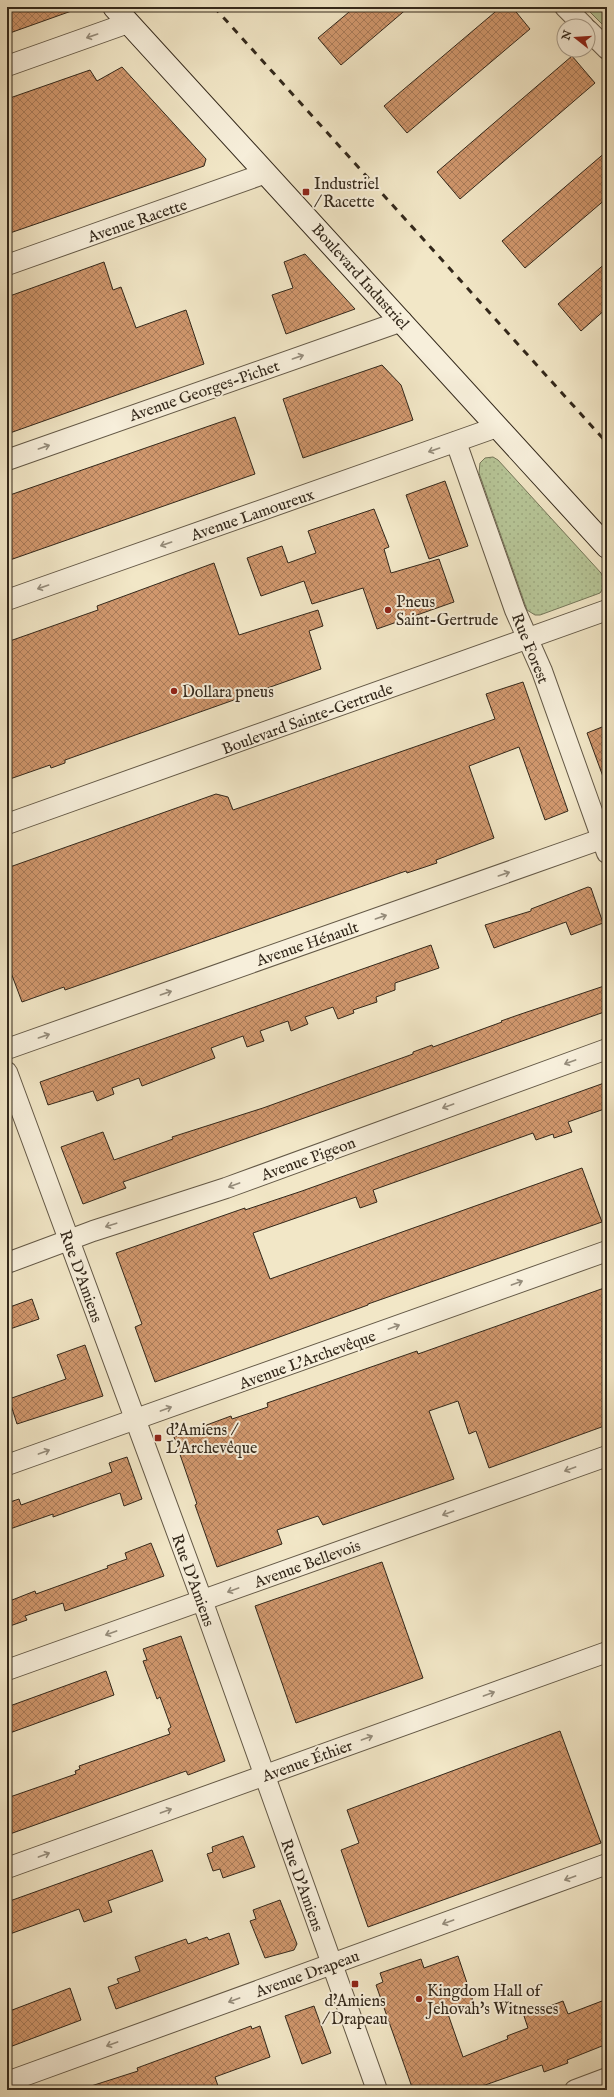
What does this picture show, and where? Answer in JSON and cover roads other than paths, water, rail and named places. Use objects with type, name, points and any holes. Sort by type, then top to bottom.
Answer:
[{"type":"street","name":"Boulevard Industriel","points":[[114,7],[607,547]]},
{"type":"street","points":[[564,7],[576,18]]},
{"type":"street","points":[[7,66],[128,23]]},
{"type":"street","points":[[596,38],[607,49]]},
{"type":"street","name":"Avenue Racette","points":[[7,265],[266,173]]},
{"type":"street","name":"Avenue Georges-Pichet","points":[[7,460],[402,321]]},
{"type":"street","name":"Avenue Lamoureux","points":[[7,600],[497,427]]},
{"type":"street","name":"Rue Forest","points":[[456,442],[515,610],[542,671],[605,843]]},
{"type":"street","name":"Boulevard Sainte-Gertrude","points":[[7,824],[607,610]]},
{"type":"street","name":"Avenue Hénault","points":[[7,1049],[605,843]]},
{"type":"street","name":"Avenue Pigeon","points":[[7,1263],[70,1241],[93,1231],[226,1188],[607,1048]]},
{"type":"street","name":"Rue D'Amiens","points":[[7,1072],[70,1241],[134,1420],[202,1600],[377,2090]]},
{"type":"street","name":"Avenue L'Archevêque","points":[[7,1465],[607,1251]]},
{"type":"street","name":"Avenue Bellevois","points":[[7,1670],[607,1456]]},
{"type":"street","name":"Avenue Éthier","points":[[7,1868],[607,1652]]},
{"type":"street","name":"Avenue Drapeau","points":[[7,2082],[607,1864]]},
{"type":"street","points":[[575,2090],[607,2078]]},
{"type":"railway","points":[[214,7],[607,443]]},
{"type":"place","name":"Industriel / Racette","points":[[306,192]]},
{"type":"place","name":"Pneus Saint-Gertrude","points":[[388,610]]},
{"type":"place","name":"Dollara pneus","points":[[174,691]]},
{"type":"place","name":"d'Amiens / L'Archevêque","points":[[158,1438]]},
{"type":"place","name":"d'Amiens / Drapeau","points":[[355,1984]]},
{"type":"place","name":"Kingdom Hall of Jehovah's Witnesses","points":[[419,1999]]}]
